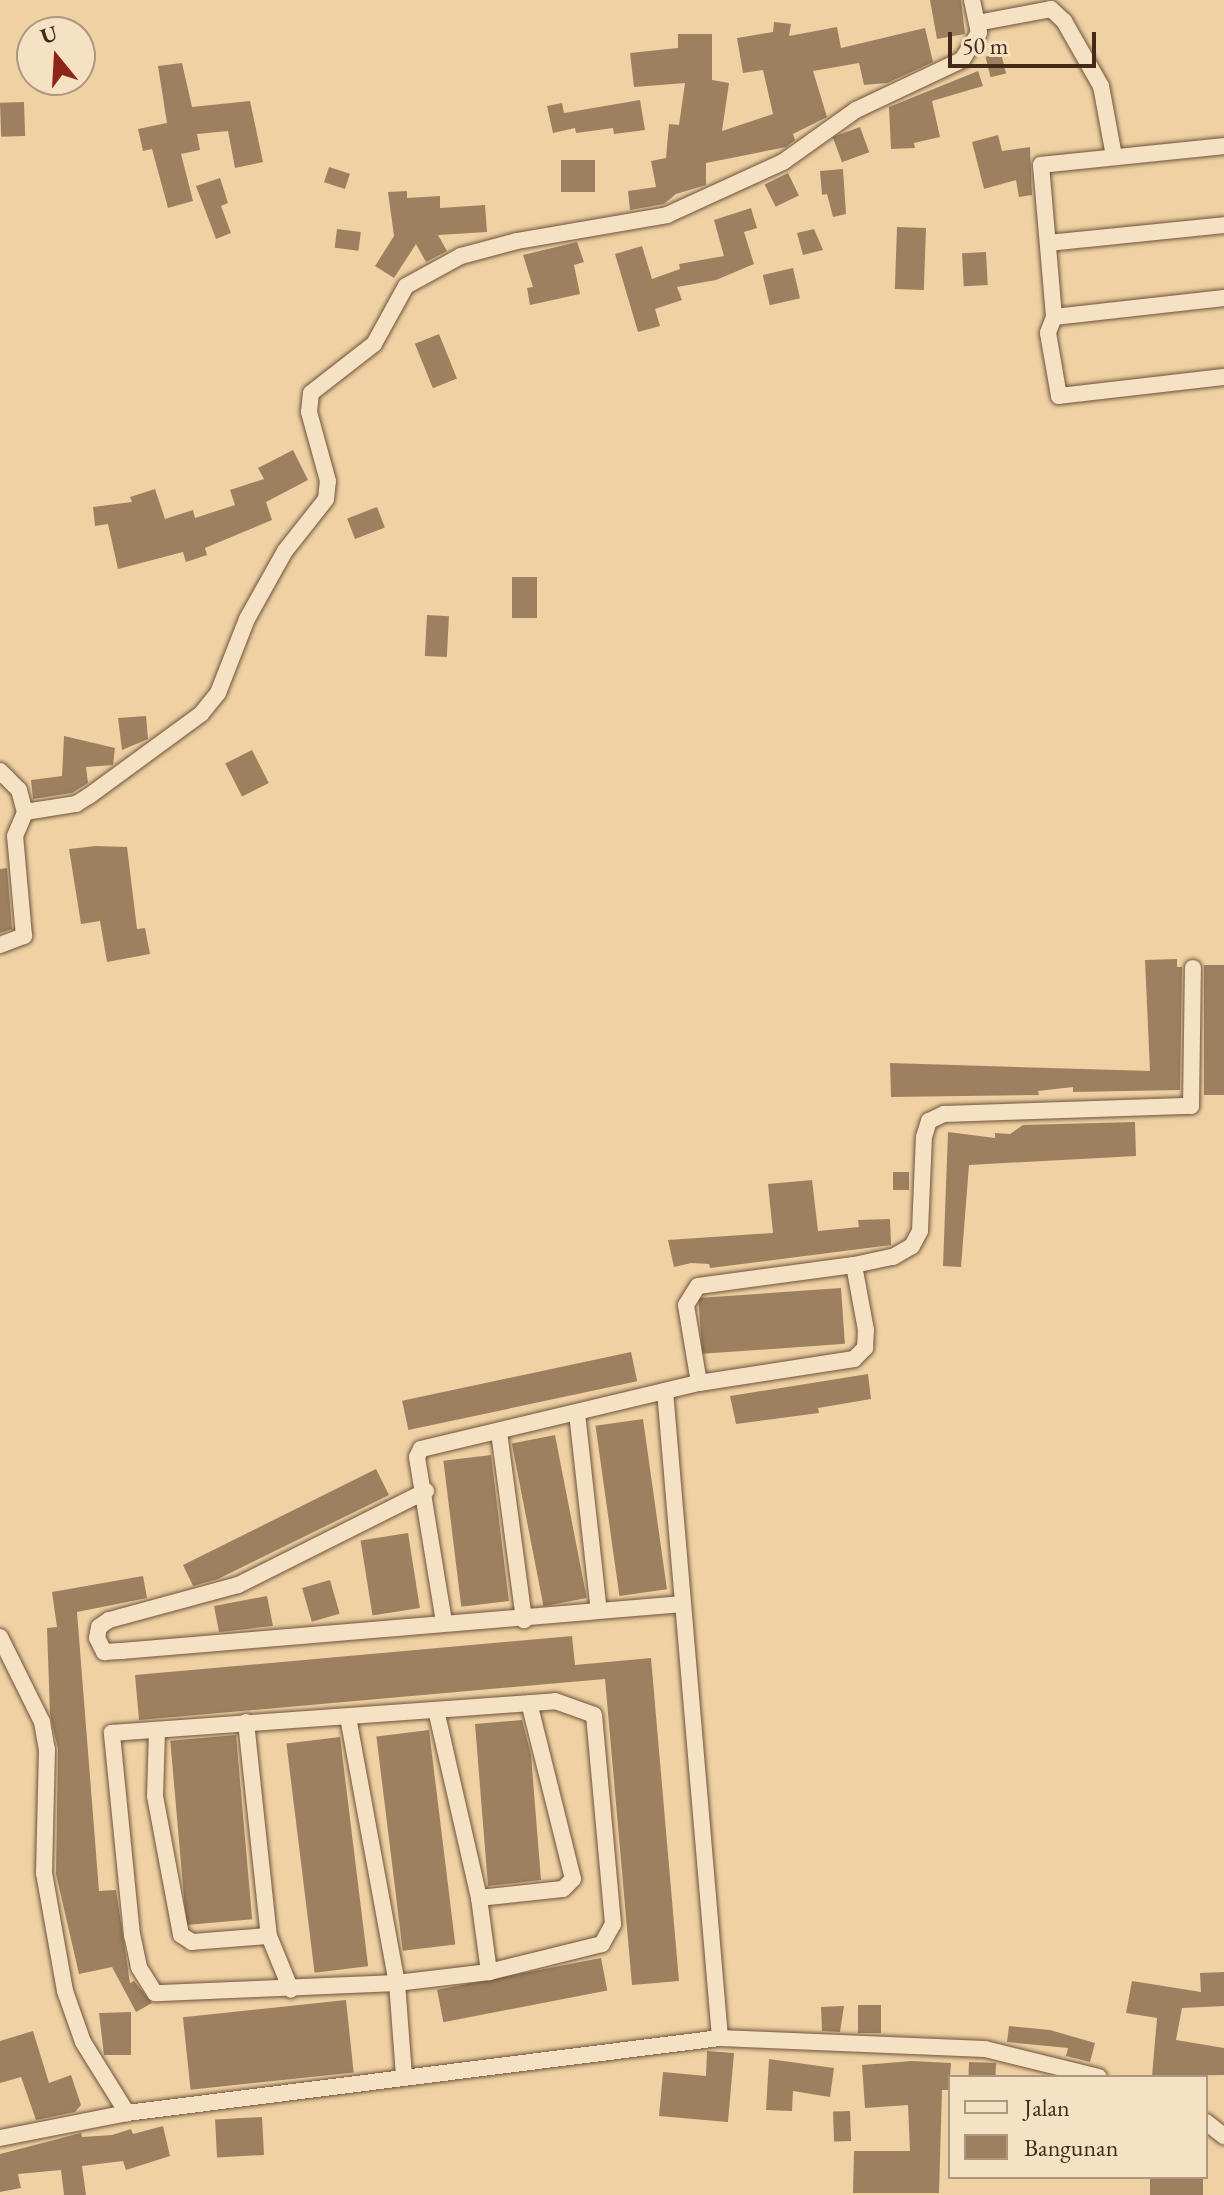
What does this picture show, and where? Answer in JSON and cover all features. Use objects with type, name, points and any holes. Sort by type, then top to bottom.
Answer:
[{"type":"street","points":[[25,812],[62,807],[89,796],[201,714],[218,693],[247,619],[285,551],[326,499],[328,481],[309,412],[311,393],[374,344],[406,286],[461,256],[517,241],[667,215],[783,162],[887,93],[962,60],[979,33],[972,0]]},
{"type":"street","points":[[977,23],[1051,9],[1064,21],[1101,86],[1114,156]]},
{"type":"street","points":[[1224,146],[1041,165],[1054,317],[1048,333],[1059,396],[1224,377]]},
{"type":"street","points":[[1048,243],[1224,225]]},
{"type":"street","points":[[1054,317],[1224,298]]},
{"type":"street","points":[[0,771],[19,790],[25,812],[15,836],[24,936],[0,945]]},
{"type":"street","points":[[699,1383],[686,1305],[698,1286],[893,1257],[916,1238],[929,1121],[944,1114],[1191,1106],[1195,1098],[1193,968]]},
{"type":"street","points":[[444,1622],[426,1491],[417,1457],[421,1449],[699,1383],[854,1359],[865,1348],[866,1330],[854,1265]]},
{"type":"street","points":[[665,1391],[720,2038]]},
{"type":"street","points":[[577,1413],[599,1611]]},
{"type":"street","points":[[499,1432],[524,1620]]},
{"type":"street","points":[[426,1491],[238,1585],[109,1620],[99,1627],[97,1638],[104,1652],[444,1622],[524,1620],[683,1604]]},
{"type":"street","points":[[0,1637],[42,1722],[47,1749],[44,1873],[65,1991],[83,2042],[127,2113]]},
{"type":"street","points":[[479,1898],[563,1889],[573,1879],[529,1703]]},
{"type":"street","points":[[565,1703],[594,1715],[613,1924],[602,1944],[489,1972],[397,1983],[291,1990],[155,1993],[139,1967],[112,1733],[436,1710],[565,1703]]},
{"type":"street","points":[[436,1710],[479,1898],[489,1972]]},
{"type":"street","points":[[348,1717],[397,1983],[404,2076]]},
{"type":"street","points":[[246,1722],[269,1936],[291,1990]]},
{"type":"street","points":[[157,1730],[155,1796],[181,1935],[192,1942],[269,1936]]},
{"type":"street","points":[[0,2138],[127,2113],[720,2038],[985,2049],[1091,2075]]},
{"type":"street","points":[[1208,2124],[1224,2136]]},
{"type":"building","points":[[930,0],[961,0],[965,34],[937,39]]},
{"type":"building","points":[[774,22],[791,24],[789,36],[837,27],[841,48],[925,28],[933,62],[887,83],[864,85],[859,63],[813,71],[827,117],[793,134],[795,140],[786,147],[706,163],[706,185],[676,194],[664,204],[630,210],[628,191],[656,187],[651,161],[666,158],[669,124],[679,125],[685,83],[634,87],[630,53],[678,48],[678,34],[712,34],[712,80],[729,83],[722,131],[773,114],[763,70],[743,73],[737,38],[773,32]]},
{"type":"building","points":[[1001,53],[1006,73],[991,77],[985,57]]},
{"type":"building","points":[[182,63],[192,107],[250,101],[263,162],[235,168],[228,131],[197,134],[200,150],[181,154],[193,201],[168,208],[152,149],[143,151],[138,129],[167,123],[158,66]]},
{"type":"building","points":[[978,71],[983,86],[932,101],[940,137],[914,143],[915,148],[891,149],[889,107]]},
{"type":"building","points":[[640,100],[645,130],[614,134],[613,128],[576,133],[575,128],[553,133],[547,106],[562,103],[564,113]]},
{"type":"building","points":[[24,102],[25,136],[1,137],[0,103]]},
{"type":"building","points":[[860,127],[869,152],[842,162],[833,137]]},
{"type":"building","points":[[998,135],[1002,151],[1030,147],[1032,195],[1019,197],[1016,180],[984,189],[972,142]]},
{"type":"building","points":[[561,160],[595,160],[595,192],[561,192]]},
{"type":"building","points":[[329,167],[350,174],[345,189],[324,182]]},
{"type":"building","points":[[843,169],[846,214],[833,217],[827,194],[822,195],[820,171]]},
{"type":"building","points":[[788,173],[799,195],[776,207],[765,184]]},
{"type":"building","points":[[220,178],[228,203],[221,206],[231,233],[216,239],[196,186]]},
{"type":"building","points":[[407,191],[407,198],[440,196],[440,208],[485,205],[487,232],[438,235],[447,251],[426,262],[416,244],[394,278],[375,266],[394,236],[388,192]]},
{"type":"building","points":[[751,208],[757,228],[744,232],[754,264],[716,280],[677,287],[682,300],[655,309],[660,326],[638,332],[615,254],[642,246],[652,279],[680,269],[679,264],[724,256],[714,220]]},
{"type":"building","points":[[897,227],[926,228],[924,290],[895,289]]},
{"type":"building","points":[[337,229],[361,232],[359,251],[335,248]]},
{"type":"building","points":[[814,229],[823,250],[803,255],[797,233]]},
{"type":"building","points":[[577,242],[584,262],[574,265],[580,294],[530,305],[527,288],[533,287],[523,255]]},
{"type":"building","points":[[986,252],[988,285],[964,286],[962,253]]},
{"type":"building","points":[[793,268],[800,298],[770,305],[763,275]]},
{"type":"building","points":[[439,334],[457,379],[433,388],[415,344]]},
{"type":"building","points":[[293,450],[308,480],[266,502],[272,520],[205,548],[207,555],[186,562],[183,552],[118,569],[108,524],[95,526],[93,507],[132,502],[130,497],[155,489],[165,519],[193,510],[195,518],[235,505],[230,490],[264,479],[258,468]]},
{"type":"building","points":[[377,507],[385,528],[355,539],[347,518]]},
{"type":"building","points":[[512,577],[537,577],[537,618],[512,618]]},
{"type":"building","points":[[427,615],[449,616],[447,657],[425,656]]},
{"type":"building","points":[[146,716],[148,739],[122,750],[118,718]]},
{"type":"building","points":[[64,736],[115,748],[113,765],[86,767],[88,783],[72,793],[33,799],[31,780],[62,776]]},
{"type":"building","points":[[252,750],[269,783],[242,797],[225,764]]},
{"type":"building","points":[[127,847],[137,929],[145,928],[150,954],[107,962],[100,921],[81,924],[69,849]]},
{"type":"building","points":[[7,868],[12,929],[0,933],[0,869]]},
{"type":"building","points":[[1177,959],[1177,967],[1182,967],[1180,1090],[1073,1092],[1073,1087],[1038,1091],[1039,1095],[891,1097],[890,1063],[1150,1071],[1145,960]]},
{"type":"building","points":[[1204,965],[1224,965],[1224,1095],[1204,1095]]},
{"type":"building","points":[[1135,1122],[1136,1156],[969,1165],[961,1267],[943,1266],[948,1132],[995,1138],[995,1133],[1010,1134],[1023,1125]]},
{"type":"building","points":[[893,1172],[909,1172],[909,1190],[893,1190]]},
{"type":"building","points":[[812,1180],[818,1231],[859,1227],[858,1220],[890,1219],[891,1245],[710,1268],[709,1264],[691,1263],[674,1267],[668,1240],[773,1233],[768,1184]]},
{"type":"building","points":[[841,1288],[845,1344],[702,1354],[698,1298]]},
{"type":"building","points":[[631,1352],[637,1381],[408,1430],[402,1401]]},
{"type":"building","points":[[868,1374],[871,1399],[818,1408],[819,1413],[736,1424],[730,1396]]},
{"type":"building","points":[[643,1419],[667,1589],[619,1596],[595,1426]]},
{"type":"building","points":[[555,1435],[587,1598],[543,1606],[512,1443]]},
{"type":"building","points":[[491,1455],[509,1601],[461,1607],[443,1461]]},
{"type":"building","points":[[376,1469],[389,1495],[218,1579],[193,1586],[183,1565]]},
{"type":"building","points":[[408,1533],[420,1608],[372,1616],[361,1541]]},
{"type":"building","points":[[143,1576],[147,1598],[77,1612],[99,1891],[116,1890],[130,1983],[134,1981],[152,2003],[136,2012],[112,1967],[79,1974],[56,1874],[58,1749],[50,1714],[47,1628],[57,1627],[52,1592]]},
{"type":"building","points":[[330,1580],[340,1614],[312,1622],[302,1588]]},
{"type":"building","points":[[267,1596],[273,1626],[219,1632],[214,1606]]},
{"type":"building","points":[[572,1636],[575,1665],[651,1658],[679,1981],[632,1985],[605,1679],[139,1720],[135,1675]]},
{"type":"building","points":[[522,1720],[531,1755],[541,1880],[488,1886],[475,1724]]},
{"type":"building","points":[[429,1730],[455,1944],[403,1951],[376,1736]]},
{"type":"building","points":[[236,1735],[252,1919],[186,1925],[170,1741]]},
{"type":"building","points":[[340,1737],[368,1966],[315,1973],[286,1744]]},
{"type":"building","points":[[601,1958],[607,1990],[443,2022],[437,1990]]},
{"type":"building","points":[[1224,1972],[1224,2006],[1182,2008],[1176,2040],[1224,2048],[1224,2075],[1152,2075],[1157,2018],[1126,2013],[1132,1981],[1201,1992],[1200,1973]]},
{"type":"building","points":[[346,2000],[354,2073],[191,2090],[183,2017]]},
{"type":"building","points":[[858,2005],[881,2005],[881,2033],[858,2033]]},
{"type":"building","points":[[844,2006],[840,2032],[822,2031],[821,2007]]},
{"type":"building","points":[[131,2012],[131,2055],[104,2055],[99,2013]]},
{"type":"building","points":[[1009,2026],[1050,2030],[1095,2043],[1090,2062],[1066,2056],[1068,2048],[1007,2042]]},
{"type":"building","points":[[33,2031],[49,2083],[71,2075],[81,2105],[75,2112],[36,2120],[21,2077],[0,2083],[0,2041]]},
{"type":"building","points":[[707,2051],[734,2053],[728,2122],[659,2116],[663,2072],[706,2076]]},
{"type":"building","points":[[769,2059],[834,2068],[830,2097],[793,2091],[792,2111],[766,2110]]},
{"type":"building","points":[[912,2061],[951,2063],[948,2090],[942,2090],[939,2193],[853,2193],[854,2151],[910,2151],[908,2105],[865,2108],[862,2065]]},
{"type":"building","points":[[969,2062],[996,2063],[996,2075],[969,2075]]},
{"type":"building","points":[[850,2111],[851,2141],[834,2142],[833,2112]]},
{"type":"building","points":[[262,2117],[264,2155],[217,2157],[215,2119]]},
{"type":"building","points":[[163,2126],[170,2156],[126,2170],[123,2161],[82,2166],[86,2195],[64,2195],[61,2170],[18,2174],[21,2188],[0,2192],[0,2154],[81,2133],[82,2137],[112,2135],[131,2129],[133,2134]]},
{"type":"building","points":[[1150,2179],[1203,2179],[1203,2195],[1150,2195]]}]
